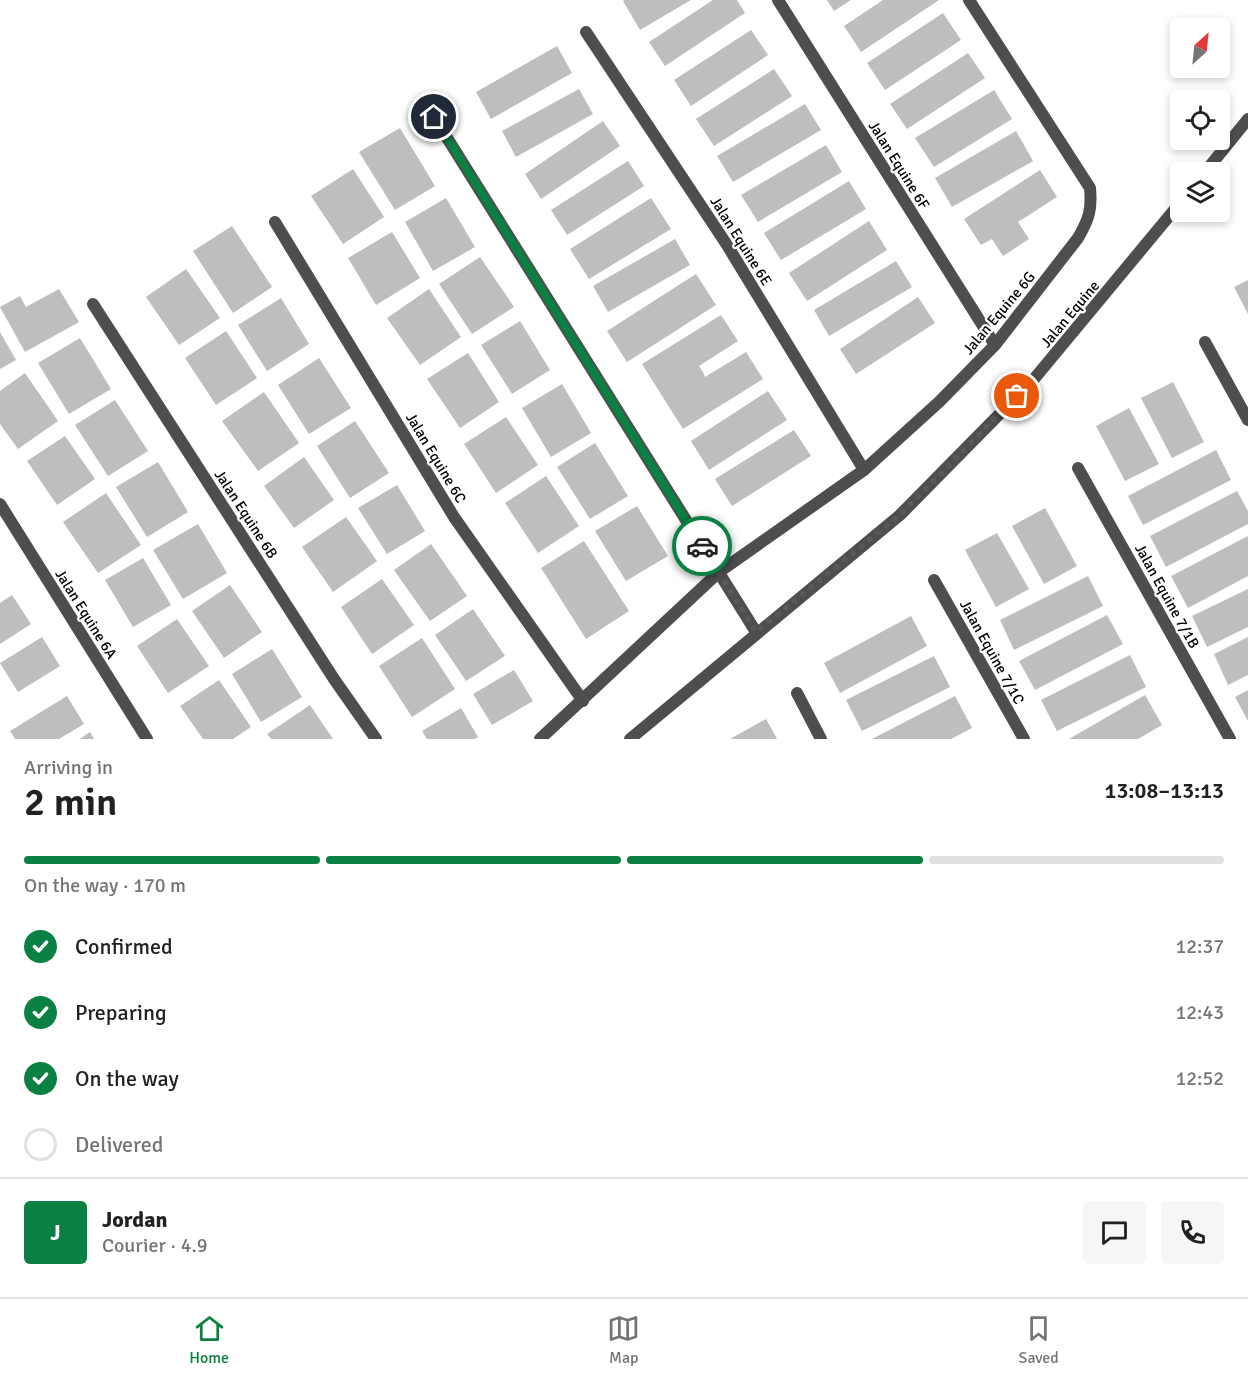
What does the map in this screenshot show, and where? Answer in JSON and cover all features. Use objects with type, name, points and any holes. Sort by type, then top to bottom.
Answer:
[{"type":"street","name":"Jalan Equine 6F","points":[[778,0],[995,345]]},
{"type":"street","name":"Jalan Equine 6G","points":[[540,739],[719,572],[864,470],[939,402],[995,345],[1078,238],[1089,220],[1092,203],[1090,188],[969,0]]},
{"type":"street","name":"Jalan Equine 6E","points":[[586,32],[727,245],[864,470]]},
{"type":"street","points":[[434,117],[756,632]]},
{"type":"street","points":[[1213,162],[1248,119]]},
{"type":"street","name":"Jalan Equine","points":[[630,739],[756,632],[900,515],[1034,380],[1170,215]]},
{"type":"street","name":"Jalan Equine 6C","points":[[275,222],[454,516],[583,701]]},
{"type":"street","name":"Jalan Equine 6B","points":[[93,304],[334,679],[376,739]]},
{"type":"street","points":[[1205,342],[1248,420]]},
{"type":"street","name":"Jalan Equine 7/1B","points":[[1078,468],[1230,739]]},
{"type":"street","name":"Jalan Equine 6A","points":[[0,504],[147,739]]},
{"type":"street","name":"Jalan Equine 7/1C","points":[[934,580],[1024,739]]},
{"type":"street","points":[[796,693],[821,739]]},
{"type":"building","points":[[691,0],[640,30],[623,1]]},
{"type":"building","points":[[713,0],[737,0],[745,13],[665,66],[649,42]]},
{"type":"building","points":[[827,0],[851,0],[834,11]]},
{"type":"building","points":[[883,0],[939,0],[861,52],[844,26]]},
{"type":"building","points":[[943,13],[961,40],[885,90],[867,63]]},
{"type":"building","points":[[751,30],[768,55],[691,106],[674,80]]},
{"type":"building","points":[[557,46],[572,73],[491,119],[476,92]]},
{"type":"building","points":[[968,53],[985,78],[907,129],[890,104]]},
{"type":"building","points":[[774,69],[792,96],[714,146],[696,119]]},
{"type":"building","points":[[579,89],[593,114],[516,157],[502,131]]},
{"type":"building","points":[[994,90],[1012,119],[934,167],[915,138]]},
{"type":"building","points":[[805,104],[821,130],[733,182],[717,156]]},
{"type":"building","points":[[603,121],[620,146],[541,199],[525,174]]},
{"type":"building","points":[[400,128],[435,186],[395,210],[359,152]]},
{"type":"building","points":[[1016,131],[1033,161],[952,207],[935,178]]},
{"type":"building","points":[[826,145],[842,172],[758,222],[741,195]]},
{"type":"building","points":[[628,161],[644,186],[567,235],[551,210]]},
{"type":"building","points":[[353,169],[384,217],[343,244],[311,196]]},
{"type":"building","points":[[1040,170],[1057,197],[1018,222],[1029,239],[1003,256],[992,239],[981,245],[964,219]]},
{"type":"building","points":[[849,181],[866,209],[781,260],[764,233]]},
{"type":"building","points":[[446,198],[475,247],[433,271],[405,222]]},
{"type":"building","points":[[651,198],[671,229],[589,279],[570,249]]},
{"type":"building","points":[[869,221],[887,250],[807,301],[789,273]]},
{"type":"building","points":[[232,226],[272,287],[233,313],[193,251]]},
{"type":"building","points":[[392,232],[420,278],[376,305],[348,258]]},
{"type":"building","points":[[675,239],[690,265],[608,312],[593,286]]},
{"type":"building","points":[[480,257],[514,307],[472,334],[439,284]]},
{"type":"building","points":[[896,261],[912,287],[829,336],[814,310]]},
{"type":"building","points":[[186,269],[220,318],[179,345],[146,297]]},
{"type":"building","points":[[696,274],[716,305],[627,362],[607,331]]},
{"type":"building","points":[[1248,280],[1248,314],[1234,287]]},
{"type":"building","points":[[59,289],[79,322],[25,352],[0,307],[20,296],[26,307]]},
{"type":"building","points":[[429,289],[461,337],[420,365],[387,318]]},
{"type":"building","points":[[918,297],[935,323],[856,374],[840,349]]},
{"type":"building","points":[[281,298],[309,344],[267,371],[238,325]]},
{"type":"building","points":[[721,315],[738,341],[699,366],[705,377],[746,352],[763,379],[683,429],[642,364]]},
{"type":"building","points":[[520,321],[550,370],[512,394],[481,345]]},
{"type":"building","points":[[226,331],[257,378],[216,405],[185,358]]},
{"type":"building","points":[[0,332],[16,360],[0,369]]},
{"type":"building","points":[[80,338],[111,389],[69,414],[38,363]]},
{"type":"building","points":[[468,353],[499,402],[460,428],[427,379]]},
{"type":"building","points":[[319,358],[351,408],[309,434],[278,385]]},
{"type":"building","points":[[25,373],[58,421],[18,449],[0,424],[0,391]]},
{"type":"building","points":[[1173,382],[1204,442],[1172,458],[1141,398]]},
{"type":"building","points":[[562,384],[591,433],[551,457],[522,408]]},
{"type":"building","points":[[768,391],[787,420],[709,470],[691,441]]},
{"type":"building","points":[[264,392],[299,443],[258,471],[222,421]]},
{"type":"building","points":[[115,400],[148,451],[108,476],[75,425]]},
{"type":"building","points":[[1129,408],[1159,464],[1125,481],[1096,426]]},
{"type":"building","points":[[506,417],[538,465],[496,493],[464,444]]},
{"type":"building","points":[[355,421],[389,473],[350,498],[317,446]]},
{"type":"building","points":[[794,430],[811,456],[732,506],[715,479]]},
{"type":"building","points":[[65,436],[95,479],[57,505],[27,461]]},
{"type":"building","points":[[595,443],[628,496],[590,519],[557,467]]},
{"type":"building","points":[[1216,450],[1231,480],[1143,525],[1128,496]]},
{"type":"building","points":[[304,457],[334,500],[294,528],[264,486]]},
{"type":"building","points":[[158,462],[188,512],[147,537],[116,487]]},
{"type":"building","points":[[546,476],[579,526],[538,553],[505,503]]},
{"type":"building","points":[[397,485],[425,531],[387,554],[358,508]]},
{"type":"building","points":[[1237,491],[1248,511],[1248,524],[1166,567],[1150,536]]},
{"type":"building","points":[[106,493],[141,545],[98,573],[63,522]]},
{"type":"building","points":[[637,506],[668,556],[626,581],[595,531]]},
{"type":"building","points":[[1045,508],[1077,566],[1044,584],[1012,526]]},
{"type":"building","points":[[346,517],[377,561],[333,592],[302,547]]},
{"type":"building","points":[[198,524],[227,573],[183,599],[153,550]]},
{"type":"building","points":[[997,533],[1029,589],[996,607],[965,550]]},
{"type":"building","points":[[1248,536],[1248,576],[1188,608],[1171,576]]},
{"type":"building","points":[[584,541],[629,611],[586,639],[541,568]]},
{"type":"building","points":[[431,544],[467,596],[430,621],[394,570]]},
{"type":"building","points":[[143,558],[171,605],[133,627],[105,580]]},
{"type":"building","points":[[1088,576],[1103,606],[1014,650],[1000,620]]},
{"type":"building","points":[[382,579],[414,625],[372,654],[341,607]]},
{"type":"building","points":[[230,585],[262,632],[224,658],[192,611]]},
{"type":"building","points":[[1248,589],[1248,627],[1207,647],[1192,616]]},
{"type":"building","points":[[12,595],[31,624],[0,644],[0,603]]},
{"type":"building","points":[[473,609],[505,656],[466,681],[435,635]]},
{"type":"building","points":[[1107,615],[1123,644],[1035,690],[1019,661]]},
{"type":"building","points":[[911,616],[927,646],[840,693],[824,663]]},
{"type":"building","points":[[177,619],[209,666],[168,693],[137,646]]},
{"type":"building","points":[[42,637],[60,666],[18,692],[0,663]]},
{"type":"building","points":[[1248,637],[1248,675],[1228,685],[1214,654]]},
{"type":"building","points":[[422,638],[455,689],[412,717],[379,666]]},
{"type":"building","points":[[272,649],[302,697],[261,722],[232,674]]},
{"type":"building","points":[[1130,655],[1146,687],[1057,731],[1041,700]]},
{"type":"building","points":[[934,656],[950,687],[862,731],[846,700]]},
{"type":"building","points":[[514,670],[533,701],[492,725],[473,694]]},
{"type":"building","points":[[219,680],[251,727],[233,739],[203,739],[180,706]]},
{"type":"building","points":[[1248,690],[1248,721],[1235,697]]},
{"type":"building","points":[[1145,695],[1162,725],[1138,739],[1069,739]]},
{"type":"building","points":[[67,696],[84,724],[59,739],[15,739],[10,731]]},
{"type":"building","points":[[955,696],[972,728],[951,739],[872,739]]},
{"type":"building","points":[[310,705],[333,739],[271,739],[267,734]]},
{"type":"building","points":[[461,708],[478,737],[475,739],[427,739],[422,731]]},
{"type":"building","points":[[766,719],[777,739],[730,739]]},
{"type":"building","points":[[90,732],[94,739],[80,739]]},
{"type":"way so far","points":[[702,546],[756,632],[900,515],[1017,396]]},
{"type":"route","points":[[434,117],[702,546]]}]
